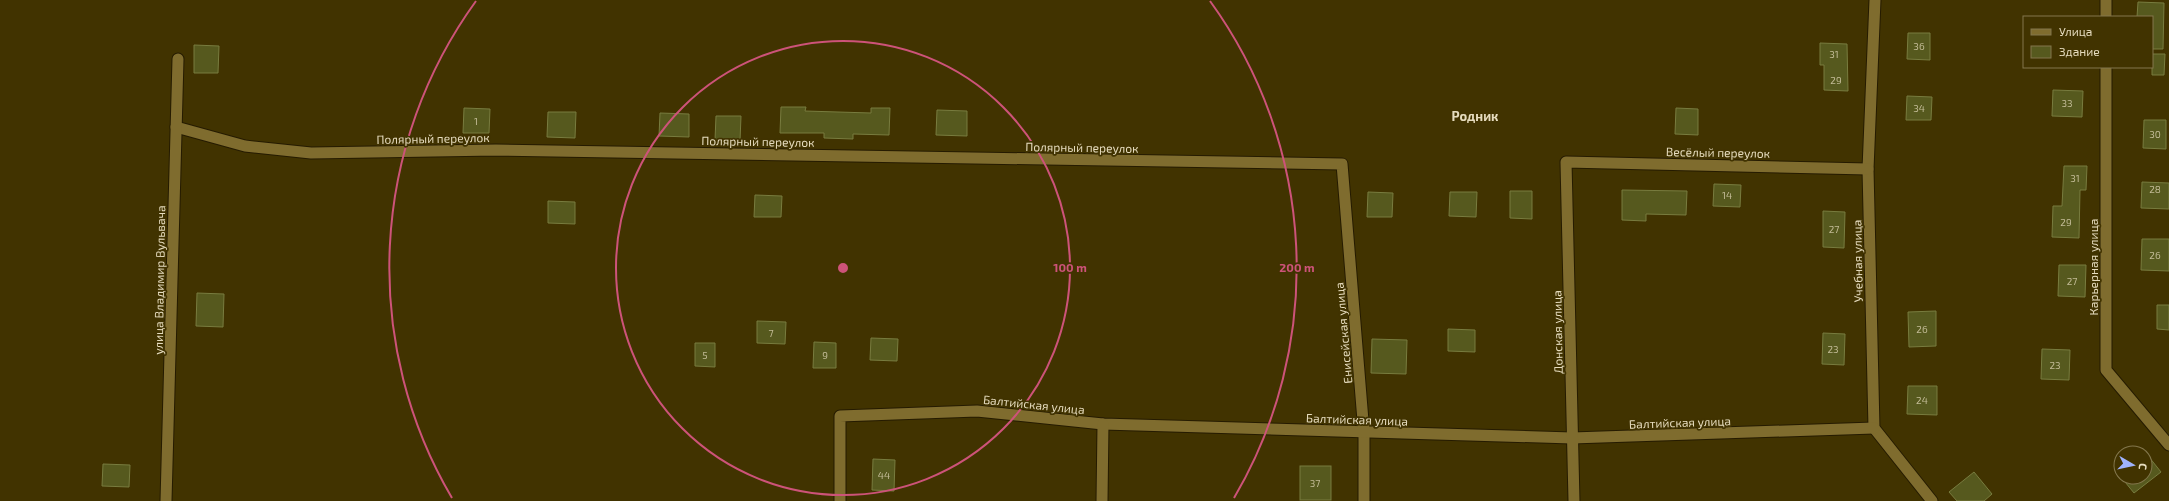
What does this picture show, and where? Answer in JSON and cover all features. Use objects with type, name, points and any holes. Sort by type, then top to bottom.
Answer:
[{"type":"street","name":"Учебная улица","points":[[1874,428],[1868,169],[1875,0]]},
{"type":"street","points":[[2106,0],[2106,16]]},
{"type":"street","name":"улица Владимир Вульвача","points":[[166,501],[178,59]]},
{"type":"street","name":"Карьерная улица","points":[[2106,68],[2106,370],[2169,445]]},
{"type":"street","name":"Полярный переулок","points":[[176,127],[245,146],[311,153],[496,150],[1342,164]]},
{"type":"street","name":"Весёлый переулок","points":[[1566,162],[1868,169]]},
{"type":"street","name":"Донская улица","points":[[1566,162],[1574,501]]},
{"type":"street","name":"Енисейская улица","points":[[1342,164],[1364,433],[1364,501]]},
{"type":"street","name":"Балтийская улица","points":[[840,501],[840,416],[977,411],[1103,424],[1364,433],[1572,438],[1874,428]]},
{"type":"street","points":[[1102,501],[1103,424]]},
{"type":"street","points":[[1874,428],[1932,501]]},
{"type":"building","points":[[2138,2],[2164,3],[2163,49],[2153,49],[2153,16],[2137,16]]},
{"type":"building","points":[[1908,33],[1930,33],[1930,60],[1907,59]]},
{"type":"building","points":[[1820,43],[1847,44],[1848,91],[1824,90],[1824,65],[1820,65]]},
{"type":"building","points":[[194,45],[219,46],[218,73],[194,73]]},
{"type":"building","points":[[2153,54],[2165,54],[2164,75],[2152,75]]},
{"type":"building","points":[[2053,90],[2083,91],[2082,117],[2052,116]]},
{"type":"building","points":[[1907,96],[1932,97],[1931,120],[1906,120]]},
{"type":"building","points":[[781,107],[806,107],[805,111],[871,113],[871,108],[890,108],[889,135],[853,134],[853,139],[824,138],[824,133],[780,133]]},
{"type":"building","points":[[464,108],[490,109],[489,133],[463,133]]},
{"type":"building","points":[[1676,108],[1698,109],[1698,135],[1675,134]]},
{"type":"building","points":[[937,110],[967,111],[967,136],[936,135]]},
{"type":"building","points":[[548,112],[576,112],[575,138],[547,137]]},
{"type":"building","points":[[660,113],[689,114],[689,137],[659,136]]},
{"type":"building","points":[[716,116],[741,116],[740,141],[715,140]]},
{"type":"building","points":[[2144,120],[2166,120],[2166,149],[2143,148]]},
{"type":"building","points":[[2064,166],[2087,166],[2086,190],[2080,190],[2079,238],[2052,237],[2053,206],[2062,206]]},
{"type":"building","points":[[2142,182],[2169,183],[2169,209],[2141,208]]},
{"type":"building","points":[[1714,184],[1741,185],[1740,207],[1713,206]]},
{"type":"building","points":[[1622,190],[1687,191],[1686,215],[1646,214],[1646,221],[1622,220]]},
{"type":"building","points":[[1510,191],[1532,191],[1532,219],[1510,218]]},
{"type":"building","points":[[1368,192],[1393,193],[1392,217],[1367,217]]},
{"type":"building","points":[[1450,192],[1477,192],[1476,217],[1449,216]]},
{"type":"building","points":[[755,195],[782,196],[781,217],[754,217]]},
{"type":"building","points":[[548,201],[575,202],[575,224],[548,223]]},
{"type":"building","points":[[1823,211],[1845,212],[1844,248],[1823,247]]},
{"type":"building","points":[[2142,239],[2169,239],[2169,271],[2141,270]]},
{"type":"building","points":[[2059,265],[2086,265],[2085,297],[2058,296]]},
{"type":"building","points":[[197,293],[224,294],[223,327],[196,326]]},
{"type":"building","points":[[2157,305],[2169,305],[2169,330],[2157,329]]},
{"type":"building","points":[[1936,311],[1936,346],[1909,347],[1908,312]]},
{"type":"building","points":[[757,321],[786,322],[785,344],[757,343]]},
{"type":"building","points":[[1448,329],[1475,330],[1475,352],[1448,351]]},
{"type":"building","points":[[1823,333],[1845,334],[1844,365],[1822,364]]},
{"type":"building","points":[[871,338],[898,339],[897,361],[870,360]]},
{"type":"building","points":[[1372,339],[1407,340],[1406,374],[1371,373]]},
{"type":"building","points":[[814,342],[836,343],[836,368],[813,368]]},
{"type":"building","points":[[695,343],[715,343],[715,367],[695,366]]},
{"type":"building","points":[[2042,349],[2070,350],[2069,380],[2041,379]]},
{"type":"building","points":[[1908,386],[1937,386],[1937,415],[1907,414]]},
{"type":"building","points":[[873,459],[895,460],[894,491],[872,490]]},
{"type":"building","points":[[2153,462],[2161,472],[2153,478]]},
{"type":"building","points":[[103,464],[130,465],[129,487],[102,486]]},
{"type":"building","points":[[1300,466],[1331,466],[1331,500],[1300,500]]},
{"type":"building","points":[[1974,472],[1992,494],[1984,501],[1957,501],[1949,492]]},
{"type":"building","points":[[2128,485],[2144,485],[2134,493]]},
{"type":"district","name":"Родник","points":[[1475,116]]}]
